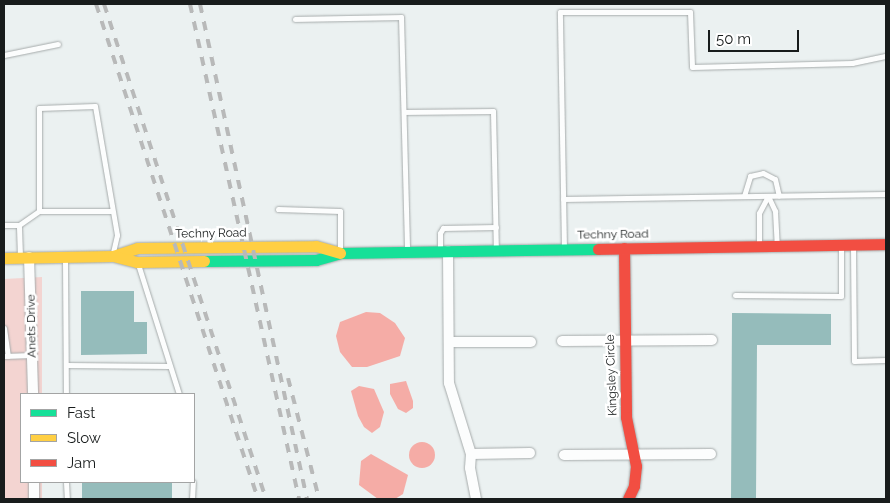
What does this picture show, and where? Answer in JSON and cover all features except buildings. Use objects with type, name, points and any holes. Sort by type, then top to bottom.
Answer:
[{"type":"main road","name":"Techny Road","points":[[4,258],[113,256],[137,262],[316,260],[340,253],[886,244]]},
{"type":"main road","name":"Techny Road","points":[[113,256],[137,248],[316,246],[340,253]]},
{"type":"main road","name":"Kingsley Circle","points":[[624,248],[626,417],[634,455],[634,486],[628,499]]},
{"type":"street","points":[[444,251],[451,342],[450,384],[471,454],[470,468],[476,499]]},
{"type":"street","name":"Anets Drive","points":[[24,257],[32,355],[33,393]]},
{"type":"street","points":[[562,341],[712,340]]},
{"type":"street","points":[[451,342],[531,342]]},
{"type":"street","points":[[471,454],[530,453]]},
{"type":"street","points":[[564,455],[712,454]]},
{"type":"street","points":[[34,483],[34,499]]},
{"type":"lane","points":[[564,249],[560,12],[690,12],[692,67],[852,63],[886,56]]},
{"type":"lane","points":[[295,18],[401,18],[407,252]]},
{"type":"lane","points":[[4,55],[58,44]]},
{"type":"lane","points":[[39,212],[39,108],[95,106],[117,235],[113,256]]},
{"type":"lane","points":[[404,112],[493,111],[496,250]]},
{"type":"lane","points":[[744,196],[750,176],[763,173],[775,179],[779,196]]},
{"type":"lane","points":[[563,199],[886,194]]},
{"type":"lane","points":[[768,196],[775,211],[777,246]]},
{"type":"lane","points":[[759,246],[759,213],[768,196]]},
{"type":"lane","points":[[278,209],[340,211],[340,253]]},
{"type":"lane","points":[[4,225],[19,225],[39,212],[112,211]]},
{"type":"lane","points":[[19,225],[24,257]]},
{"type":"lane","points":[[444,251],[440,233],[443,228],[496,227]]},
{"type":"lane","points":[[735,295],[841,296],[847,245]]},
{"type":"lane","points":[[847,245],[854,361],[886,360]]},
{"type":"lane","points":[[65,256],[66,393]]},
{"type":"lane","points":[[137,262],[179,393]]},
{"type":"lane","points":[[4,328],[6,356],[32,355]]},
{"type":"lane","points":[[66,365],[169,366]]},
{"type":"lane","points":[[66,483],[67,499]]},
{"type":"lane","points":[[192,483],[192,499]]},
{"type":"shaded area","points":[[42,277],[42,393],[20,393],[20,483],[42,483],[42,499],[4,499],[4,279]]},
{"type":"shaded area","points":[[366,312],[380,313],[395,323],[405,338],[400,356],[367,367],[352,367],[340,352],[336,336],[340,322]]},
{"type":"shaded area","points":[[406,381],[413,401],[413,408],[406,413],[398,409],[390,394],[390,384]]},
{"type":"shaded area","points":[[359,386],[374,389],[384,412],[380,427],[372,433],[364,427],[358,416],[351,391]]},
{"type":"shaded area","points":[[422,442],[431,446],[435,455],[431,464],[422,468],[413,464],[409,455],[413,446]]},
{"type":"shaded area","points":[[371,454],[408,475],[403,494],[395,499],[378,499],[359,485],[361,461]]},
{"type":"railway","points":[[96,4],[258,499]]},
{"type":"railway","points":[[104,4],[266,499]]},
{"type":"railway","points":[[190,4],[299,499]]},
{"type":"railway","points":[[200,4],[307,499]]},
{"type":"railway","points":[[288,378],[319,499]]},
{"type":"traffic: fast","points":[[204,261],[316,260],[340,253],[598,249]]},
{"type":"traffic: slow","points":[[113,256],[137,248],[316,246],[340,253]]},
{"type":"traffic: slow","points":[[4,258],[113,256],[137,262],[204,261]]},
{"type":"traffic: jam","points":[[598,249],[886,244]]},
{"type":"traffic: jam","points":[[624,248],[626,417],[636,466],[634,486],[628,499]]}]
